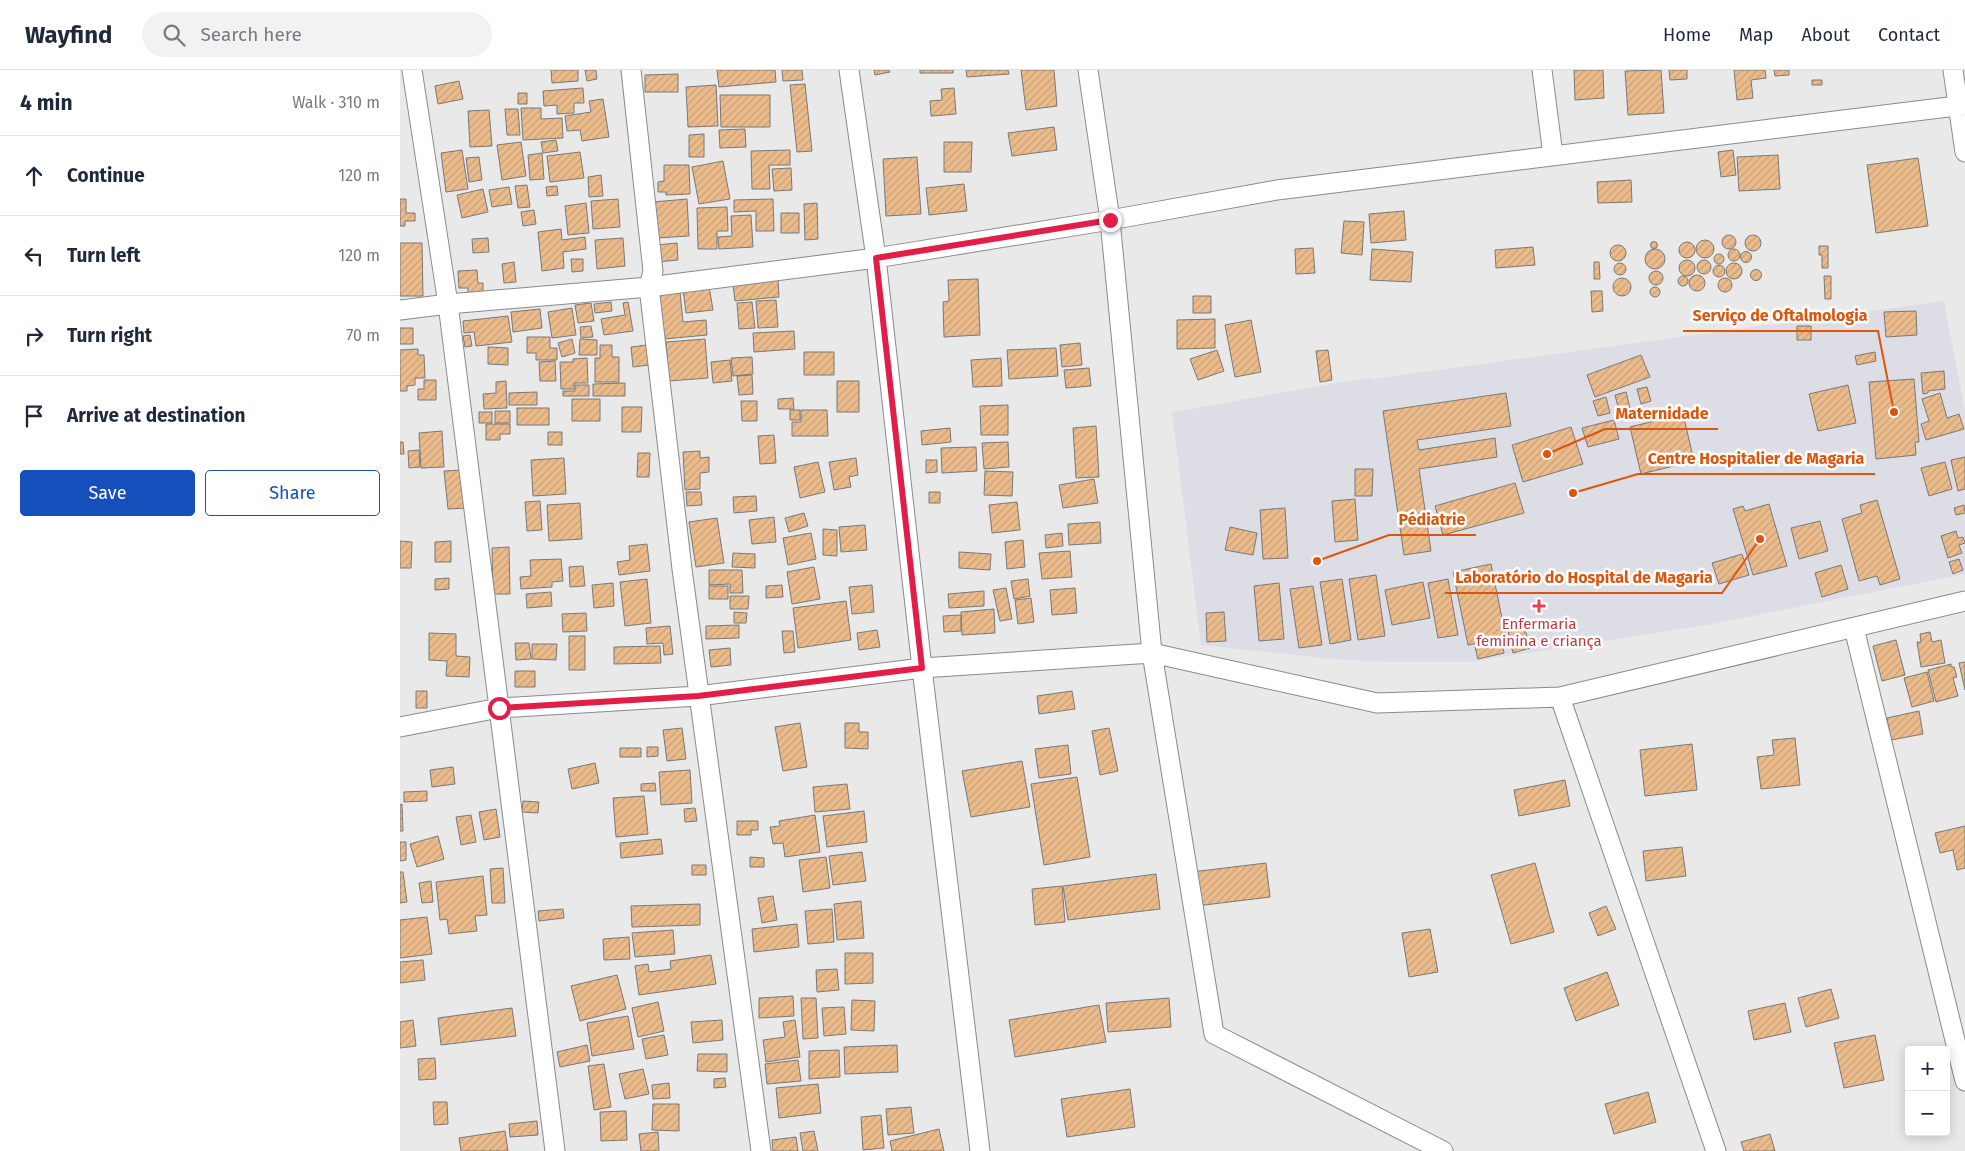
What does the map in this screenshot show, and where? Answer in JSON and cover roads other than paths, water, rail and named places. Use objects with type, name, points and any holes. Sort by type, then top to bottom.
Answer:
[{"type":"street","points":[[412,70],[448,304],[555,1151]]},
{"type":"street","points":[[631,70],[653,271],[649,287],[698,696],[761,1151]]},
{"type":"street","points":[[849,70],[876,258],[922,668],[980,1151]]},
{"type":"street","points":[[1088,70],[1110,220],[1152,653],[1214,1034],[1443,1151]]},
{"type":"street","points":[[1542,70],[1553,155]]},
{"type":"street","points":[[1953,70],[1962,106],[1965,152]]},
{"type":"street","points":[[400,310],[448,304],[649,287],[876,258],[1110,220],[1277,190],[1962,106]]},
{"type":"street","points":[[400,727],[499,708],[698,696],[922,668],[1152,653],[1377,703],[1560,697],[1965,601]]},
{"type":"street","points":[[1854,628],[1965,1081]]},
{"type":"street","points":[[1560,697],[1716,1151]]},
{"type":"place","name":"Serviço de Oftalmologia","points":[[1894,412]]},
{"type":"place","name":"Maternidade","points":[[1547,454]]},
{"type":"place","name":"Centre Hospitalier de Magaria","points":[[1573,493]]},
{"type":"place","name":"Laboratório do Hospital de Magaria","points":[[1760,539]]},
{"type":"place","name":"Pédiatrie","points":[[1317,561]]},
{"type":"place","name":"Enfermaria feminina e criança","points":[[1539,606]]}]
